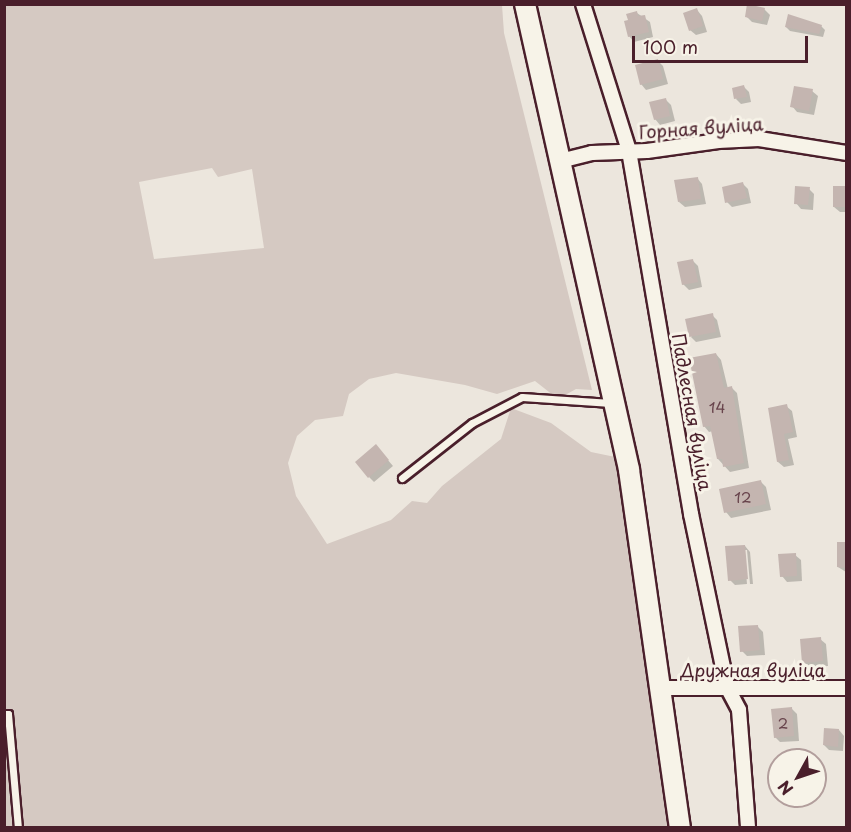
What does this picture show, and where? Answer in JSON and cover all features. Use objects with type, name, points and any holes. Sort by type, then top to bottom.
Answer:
[{"type":"street","points":[[525,4],[629,470],[680,828]]},
{"type":"street","name":"Падлесная вуліца","points":[[583,4],[629,151],[691,514],[727,687],[739,710],[748,828]]},
{"type":"street","name":"Горная вуліца","points":[[560,161],[592,153],[759,139],[846,153]]},
{"type":"street","name":"Дружная вуліца","points":[[660,688],[846,688]]},
{"type":"lane","points":[[402,478],[472,423],[522,397],[614,403]]},
{"type":"lane","points":[[4,714],[8,714],[18,828]]},
{"type":"shaded area","points":[[5,5],[502,5],[504,33],[592,390],[576,389],[558,399],[535,381],[497,394],[465,385],[396,373],[369,379],[349,394],[343,416],[315,420],[297,436],[288,463],[296,496],[327,544],[391,520],[412,501],[427,503],[442,486],[501,439],[511,408],[551,423],[591,452],[620,458],[673,827],[5,828]],"holes":[[[212,168],[218,177],[252,169],[264,248],[154,259],[139,182]]]},
{"type":"building","points":[[747,4],[765,8],[762,21],[745,17]]},
{"type":"building","points":[[697,8],[703,26],[689,31],[683,13]]},
{"type":"building","points":[[637,11],[638,16],[645,15],[649,32],[628,37],[624,21],[628,20],[626,14]]},
{"type":"building","points":[[788,14],[822,25],[819,34],[785,27]]},
{"type":"building","points":[[658,59],[663,79],[640,85],[635,65]]},
{"type":"building","points":[[744,85],[747,97],[734,99],[732,88]]},
{"type":"building","points":[[794,86],[813,89],[809,111],[790,107]]},
{"type":"building","points":[[666,98],[670,116],[654,120],[649,102]]},
{"type":"building","points":[[698,177],[701,199],[678,202],[674,180]]},
{"type":"building","points":[[743,182],[747,198],[725,203],[722,187]]},
{"type":"building","points":[[795,186],[810,187],[808,205],[794,204]]},
{"type":"building","points":[[833,186],[846,186],[846,207],[833,207]]},
{"type":"building","points":[[693,259],[698,282],[682,285],[677,262]]},
{"type":"building","points":[[713,313],[716,332],[689,337],[685,319]]},
{"type":"building","points":[[716,353],[724,388],[732,386],[744,463],[723,467],[722,459],[717,459],[710,426],[703,427],[689,358]]},
{"type":"building","points":[[787,404],[793,432],[784,434],[789,460],[777,462],[768,408]]},
{"type":"building","points":[[376,444],[389,460],[368,478],[355,462]]},
{"type":"building","points":[[761,480],[766,504],[724,513],[719,489]]},
{"type":"building","points":[[837,542],[846,542],[846,568],[837,567]]},
{"type":"building","points":[[745,545],[748,579],[728,581],[725,546]]},
{"type":"building","points":[[796,553],[797,576],[780,577],[778,554]]},
{"type":"building","points":[[758,625],[760,650],[740,652],[738,626]]},
{"type":"building","points":[[821,637],[823,661],[802,663],[800,639]]},
{"type":"building","points":[[792,707],[794,736],[774,738],[771,709]]},
{"type":"building","points":[[824,728],[839,729],[838,747],[823,745]]}]
